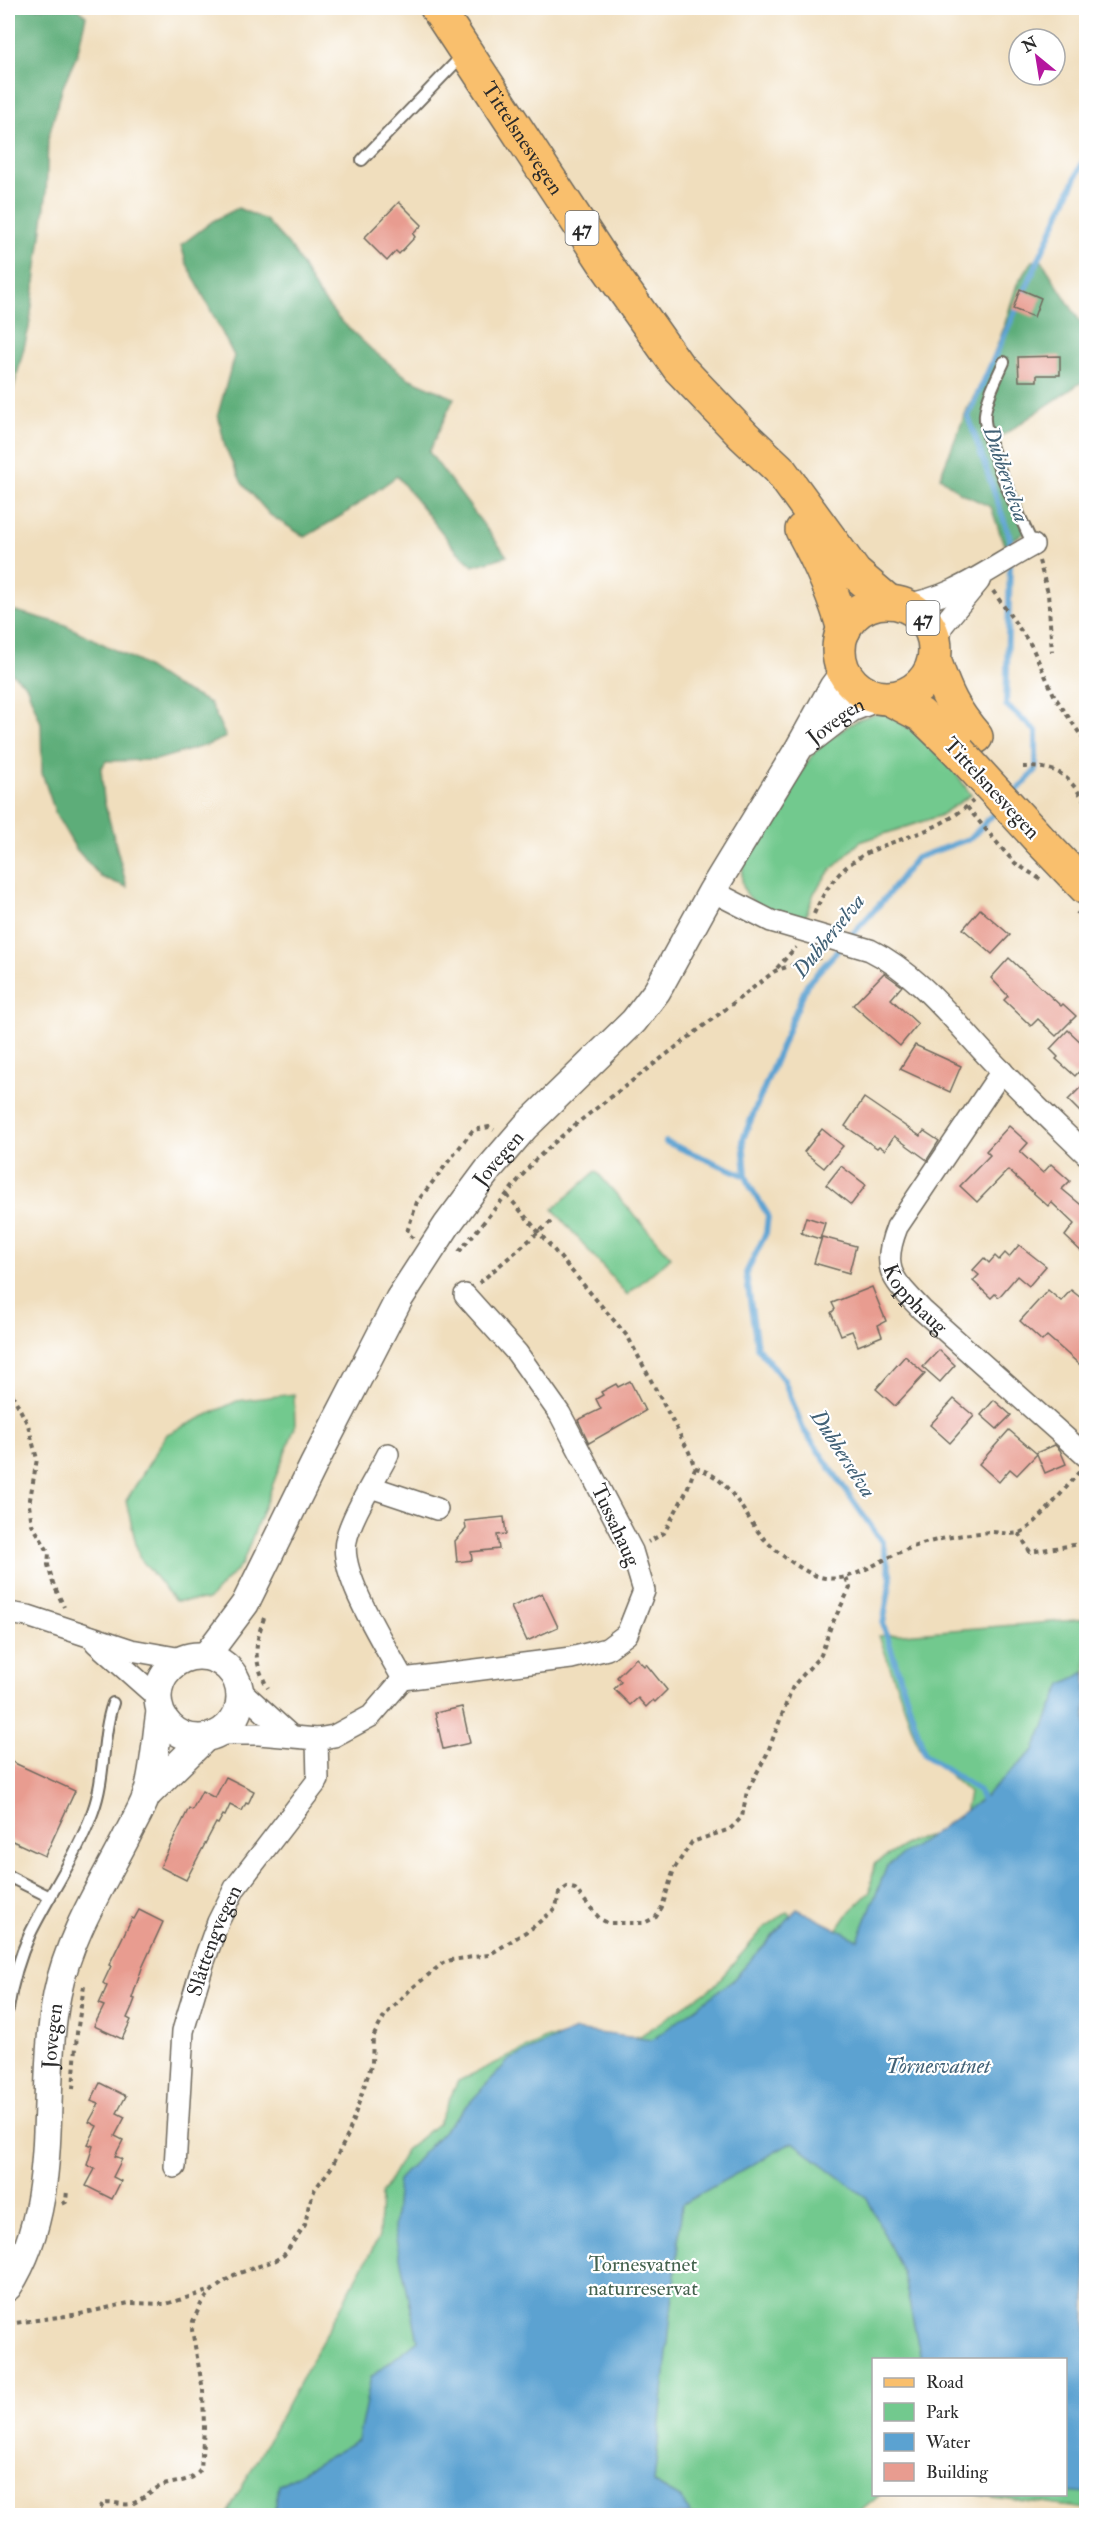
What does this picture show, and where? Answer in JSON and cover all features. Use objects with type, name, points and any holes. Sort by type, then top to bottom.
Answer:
[{"type":"main road","name":"Tittelsnesvegen","points":[[437,8],[604,262],[673,359],[701,392],[779,469],[855,573],[896,603]]},
{"type":"main road","name":"Tittelsnesvegen","points":[[744,436],[792,512],[823,569],[835,597],[844,630]]},
{"type":"main road","name":"47","points":[[896,603],[916,611],[926,621],[933,634],[935,655],[929,676],[918,687],[905,695],[883,698],[857,688],[844,672],[840,658],[840,644],[844,630],[851,619],[862,609],[875,604],[896,603]]},
{"type":"main road","name":"Tittelsnesvegen","points":[[935,655],[946,694],[968,744]]},
{"type":"main road","name":"Tittelsnesvegen","points":[[883,698],[921,715],[968,744],[1047,832],[1079,898]]},
{"type":"main road","name":"Tittelsnesvegen","points":[[1047,832],[1086,856]]},
{"type":"street","points":[[896,603],[928,601],[983,576],[1033,545]]},
{"type":"street","points":[[935,655],[942,626],[983,576]]},
{"type":"street","name":"Jovegen","points":[[214,1668],[256,1606],[314,1464],[399,1299],[441,1234],[488,1170],[525,1126],[634,1021],[657,991],[712,891],[844,672]]},
{"type":"street","name":"Jovegen","points":[[799,748],[851,708],[883,698]]},
{"type":"street","points":[[712,891],[771,921],[847,942],[885,957],[911,976],[1086,1154]]},
{"type":"street","name":"Kopphaug","points":[[1002,1071],[897,1227],[889,1248],[890,1268],[900,1286],[922,1310],[1083,1463]]},
{"type":"street","name":"Tussahaug","points":[[403,1679],[571,1658],[607,1649],[627,1634],[644,1591],[632,1551],[560,1414],[517,1353],[465,1295]]},
{"type":"street","points":[[83,1636],[159,1704],[167,1724],[178,1733],[191,1738],[291,1736],[317,1739],[334,1736],[371,1716],[403,1679],[351,1581],[346,1560],[345,1541],[388,1454]]},
{"type":"street","points":[[371,1487],[437,1509]]},
{"type":"street","points":[[8,1613],[28,1616],[131,1650],[214,1668],[291,1736]]},
{"type":"street","points":[[159,1704],[164,1674],[214,1668]]},
{"type":"street","points":[[211,1736],[228,1726],[236,1716],[240,1704],[214,1668]]},
{"type":"street","name":"Jovegen","points":[[8,2287],[28,2248],[38,2218],[43,2188],[52,2032],[64,1966],[75,1939],[146,1797],[159,1704]]},
{"type":"street","name":"Jovegen","points":[[146,1797],[211,1736]]},
{"type":"street","name":"Slåttengvegen","points":[[176,2167],[183,2031],[202,1964],[218,1922],[235,1888],[318,1780],[317,1739]]},
{"type":"lane","points":[[362,160],[459,59],[467,56]]},
{"type":"lane","points":[[1004,362],[987,404],[984,423],[994,454],[1033,545]]},
{"type":"lane","points":[[8,2009],[20,1959],[95,1808],[102,1772],[106,1723],[113,1702]]},
{"type":"lane","points":[[8,1876],[50,1896]]},
{"type":"path","points":[[1033,545],[1048,593],[1052,652]]},
{"type":"path","points":[[983,576],[1031,645],[1055,697],[1086,743]]},
{"type":"path","points":[[1023,767],[1056,769],[1073,784],[1086,803]]},
{"type":"path","points":[[452,1260],[535,1160],[572,1127],[788,958],[806,931],[831,883],[851,862],[865,852],[938,826],[967,807],[1015,863],[1047,885]]},
{"type":"path","points":[[1079,898],[1086,923]]},
{"type":"path","points":[[774,971],[813,958],[838,959],[847,942]]},
{"type":"path","points":[[416,1241],[407,1232],[417,1202],[473,1130],[489,1127],[495,1131]]},
{"type":"path","points":[[507,1195],[628,1337],[695,1468],[712,1474],[726,1486],[766,1540],[788,1560],[820,1577],[831,1580],[846,1578],[904,1550],[948,1537],[990,1532],[1019,1533],[1036,1521],[1083,1463]]},
{"type":"path","points":[[465,1295],[554,1219]]},
{"type":"path","points":[[8,1386],[28,1425],[37,1459],[29,1505],[32,1524],[49,1553],[48,1565],[53,1583],[83,1636]]},
{"type":"path","points":[[632,1551],[664,1533],[686,1492],[695,1468]]},
{"type":"path","points":[[1019,1533],[1030,1552],[1086,1543]]},
{"type":"path","points":[[96,2516],[103,2503],[107,2501],[129,2504],[158,2488],[193,2478],[201,2469],[204,2428],[203,2390],[192,2330],[198,2309],[213,2290],[234,2275],[276,2260],[290,2247],[306,2222],[309,2204],[315,2189],[331,2168],[348,2135],[372,2063],[373,2037],[377,2026],[398,2002],[435,1969],[451,1960],[483,1956],[494,1952],[532,1928],[552,1913],[559,1902],[559,1893],[567,1887],[575,1889],[600,1919],[608,1923],[644,1923],[656,1917],[662,1907],[674,1869],[692,1842],[730,1829],[742,1817],[747,1791],[767,1754],[793,1686],[821,1655],[831,1626],[850,1588],[846,1578]]},
{"type":"path","points":[[256,1606],[259,1673],[270,1692]]},
{"type":"path","points":[[72,2100],[77,2033],[84,1986]]},
{"type":"path","points":[[38,2218],[66,2202],[67,2179]]},
{"type":"path","points":[[8,2324],[80,2314],[129,2303],[166,2304],[213,2290]]},
{"type":"green space","points":[[8,8],[77,8],[86,16],[77,55],[62,89],[48,139],[46,198],[29,328],[8,410]]},
{"type":"green space","points":[[238,208],[266,220],[293,250],[317,292],[338,318],[372,350],[408,378],[454,398],[429,452],[507,556],[473,566],[456,550],[397,476],[344,514],[305,537],[270,515],[242,483],[225,447],[218,414],[234,356],[186,262],[181,245],[213,221]]},
{"type":"green space","points":[[1032,261],[1042,261],[1086,331],[1086,379],[999,438],[1003,466],[1031,529],[1004,545],[991,507],[961,493],[940,477],[968,407],[985,376],[1003,330],[1017,284]]},
{"type":"green space","points":[[8,609],[63,624],[139,662],[175,686],[210,703],[226,737],[156,760],[106,761],[101,769],[104,800],[127,887],[101,877],[76,849],[56,815],[42,773],[41,723],[26,685],[8,670]]},
{"type":"green space","points":[[884,713],[936,744],[971,795],[939,816],[860,842],[829,872],[814,893],[805,918],[771,911],[758,905],[749,897],[743,886],[742,874],[746,858],[756,840],[770,826],[801,772],[820,748],[858,720]]},
{"type":"green space","points":[[596,1171],[671,1257],[627,1295],[553,1209]]},
{"type":"green space","points":[[294,1394],[295,1427],[242,1564],[208,1600],[175,1601],[139,1557],[126,1501],[167,1434],[237,1401]]},
{"type":"green space","name":"Tornesvatnet","points":[[1086,1619],[1086,2509],[985,2496],[1067,2496],[1067,2358],[872,2358],[872,2496],[879,2496],[856,2515],[226,2516],[379,2237],[381,2195],[406,2150],[438,2123],[458,2081],[548,2038],[591,2036],[619,2039],[640,2036],[714,1986],[764,1928],[787,1912],[833,1936],[850,1911],[870,1892],[874,1864],[911,1841],[941,1832],[964,1818],[969,1793],[919,1748],[879,1636]]},
{"type":"water","name":"Tornesvatnet","points":[[1086,1672],[1086,2493],[1067,2491],[1067,2358],[921,2358],[903,2273],[867,2198],[793,2142],[682,2204],[654,2483],[682,2499],[690,2515],[274,2515],[279,2485],[358,2440],[371,2377],[418,2340],[394,2230],[398,2180],[509,2060],[575,2030],[652,2040],[732,1981],[797,1909],[858,1940],[887,1866],[982,1799],[1034,1750],[1062,1684]]},
{"type":"building","points":[[399,202],[422,225],[413,234],[415,237],[399,254],[396,251],[387,261],[364,238]]},
{"type":"building","points":[[1020,289],[1041,298],[1034,317],[1013,309]]},
{"type":"building","points":[[1060,356],[1060,375],[1037,375],[1037,381],[1019,381],[1018,357]]},
{"type":"building","points":[[980,909],[1010,935],[992,954],[963,929]]},
{"type":"building","points":[[1009,958],[1061,1006],[1063,1004],[1076,1016],[1056,1036],[1038,1019],[1031,1026],[1004,1000],[1008,996],[991,978]]},
{"type":"building","points":[[884,973],[902,986],[891,999],[918,1024],[900,1046],[853,1005]]},
{"type":"building","points":[[1068,1030],[1086,1047],[1086,1064],[1075,1076],[1056,1059],[1058,1057],[1050,1049]]},
{"type":"building","points":[[915,1045],[961,1066],[950,1092],[900,1069]]},
{"type":"building","points":[[1086,1082],[1086,1118],[1068,1100]]},
{"type":"building","points":[[864,1098],[920,1136],[924,1131],[939,1141],[927,1160],[894,1136],[885,1150],[879,1146],[877,1148],[845,1126]]},
{"type":"building","points":[[1009,1126],[1028,1143],[1020,1152],[1043,1173],[1051,1164],[1070,1181],[1062,1189],[1086,1209],[1086,1256],[1065,1236],[1074,1224],[1051,1202],[1048,1206],[1008,1170],[977,1202],[960,1186],[990,1155],[986,1151]]},
{"type":"building","points":[[822,1129],[843,1146],[824,1168],[804,1152]]},
{"type":"building","points":[[841,1166],[866,1185],[851,1205],[826,1185]]},
{"type":"building","points":[[806,1217],[825,1223],[820,1239],[801,1233]]},
{"type":"building","points":[[822,1237],[856,1246],[849,1273],[814,1263]]},
{"type":"building","points":[[1019,1245],[1046,1266],[1029,1286],[1017,1276],[999,1297],[995,1294],[991,1298],[973,1281],[979,1275],[973,1270],[984,1258],[989,1263],[995,1256],[999,1260],[1005,1253],[1009,1257]]},
{"type":"building","points":[[872,1287],[886,1321],[878,1325],[882,1336],[858,1346],[852,1331],[841,1335],[831,1313],[835,1309],[832,1303]]},
{"type":"building","points":[[1048,1290],[1061,1301],[1071,1290],[1086,1302],[1086,1370],[1047,1336],[1042,1341],[1020,1321]]},
{"type":"building","points":[[939,1350],[955,1365],[940,1382],[923,1367]]},
{"type":"building","points":[[905,1356],[925,1374],[895,1406],[876,1389]]},
{"type":"building","points":[[630,1381],[645,1411],[589,1443],[578,1420],[601,1409],[596,1399],[603,1395],[601,1392],[616,1384],[618,1387]]},
{"type":"building","points":[[954,1399],[974,1416],[950,1443],[930,1425]]},
{"type":"building","points":[[994,1400],[1011,1415],[997,1429],[981,1415]]},
{"type":"building","points":[[1009,1430],[1036,1453],[1055,1445],[1060,1450],[1066,1464],[1045,1473],[1037,1454],[1017,1475],[1010,1469],[999,1482],[979,1464]]},
{"type":"building","points":[[504,1517],[506,1534],[497,1535],[499,1549],[471,1552],[472,1560],[457,1562],[455,1541],[466,1529],[465,1521]]},
{"type":"building","points":[[542,1593],[558,1627],[527,1641],[511,1607]]},
{"type":"building","points":[[636,1658],[644,1666],[646,1664],[667,1690],[646,1707],[638,1698],[630,1705],[614,1689],[621,1682],[617,1677]]},
{"type":"building","points":[[462,1707],[470,1743],[443,1749],[435,1713]]},
{"type":"building","points":[[8,1760],[75,1791],[45,1856],[8,1839]]},
{"type":"building","points":[[226,1777],[254,1791],[248,1804],[246,1803],[242,1811],[230,1805],[225,1816],[223,1815],[218,1824],[216,1823],[186,1880],[160,1867],[189,1808],[192,1810],[202,1791],[215,1798]]},
{"type":"building","points":[[139,1910],[163,1922],[142,1968],[132,1998],[135,1999],[127,2018],[131,2020],[122,2039],[94,2026],[104,2006],[99,2004],[107,1986],[103,1983],[111,1966],[109,1965],[132,1918],[134,1919]]},
{"type":"building","points":[[100,2083],[126,2096],[117,2113],[125,2117],[115,2136],[123,2140],[115,2156],[122,2159],[113,2177],[121,2181],[112,2199],[86,2186],[95,2169],[87,2165],[93,2146],[88,2144],[97,2126],[89,2122],[99,2104],[91,2101]]},
{"type":"waterway","name":"Dubberselva","points":[[1010,554],[1010,538],[968,416],[1086,155]]},
{"type":"waterway","name":"Dubberselva","points":[[1010,564],[1006,705],[1036,731],[1036,770],[1013,795]]},
{"type":"waterway","name":"Dubberselva","points":[[848,939],[887,896],[916,858],[971,838],[999,808]]},
{"type":"waterway","name":"Dubberselva","points":[[841,947],[807,984],[743,1139],[746,1176],[768,1215],[766,1233],[746,1273],[757,1347],[784,1380],[803,1429],[882,1542],[891,1578],[883,1624],[925,1755],[979,1791],[982,1799]]},
{"type":"waterway","points":[[666,1142],[746,1176]]},
{"type":"park label","name":"Tornesvatnet naturreservat","points":[[643,2276]]}]
